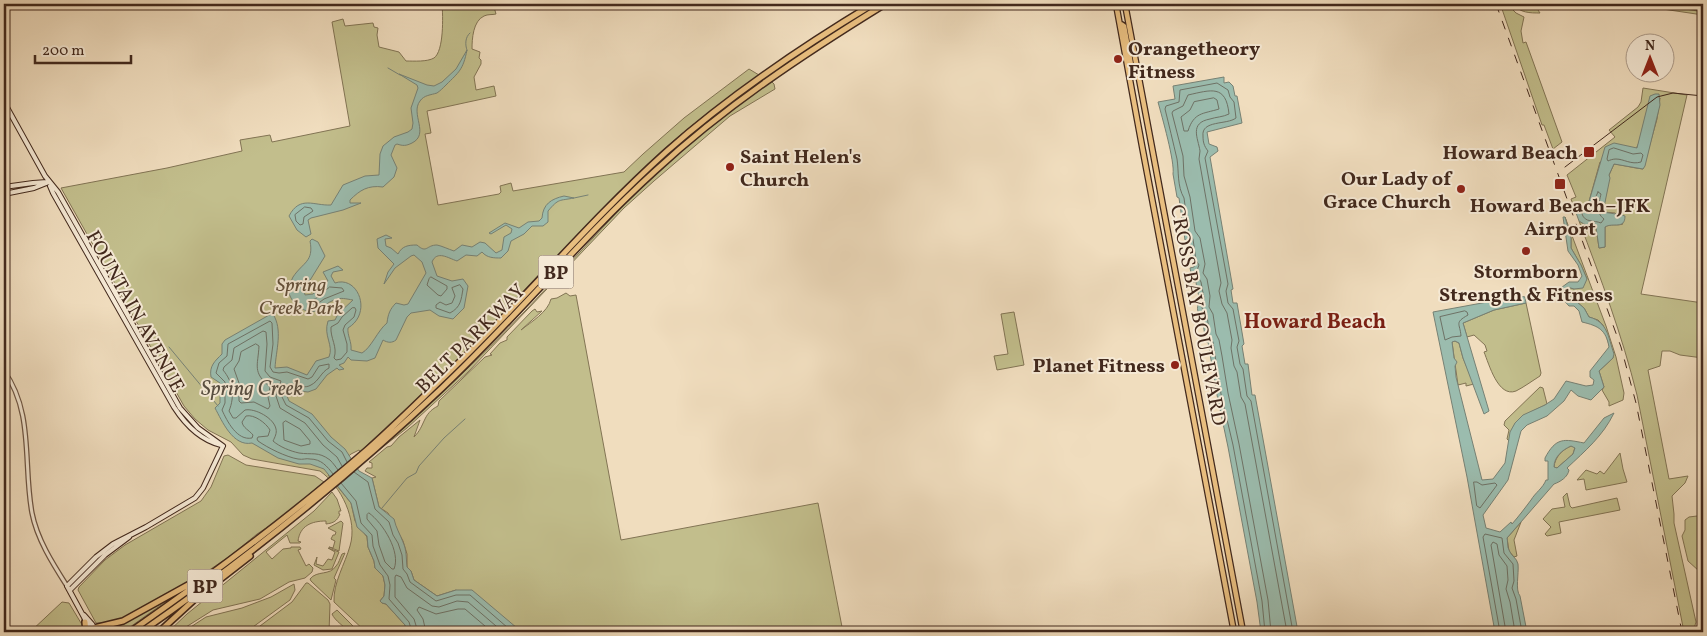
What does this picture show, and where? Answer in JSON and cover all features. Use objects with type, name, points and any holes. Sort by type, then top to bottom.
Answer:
[{"type":"highway","name":"BELT PARKWAY","points":[[141,632],[268,538],[370,450],[478,344],[641,175],[709,116],[872,4]]},
{"type":"highway","name":"BELT PARKWAY","points":[[783,65],[885,4]]},
{"type":"highway","name":"BELT PARKWAY","points":[[130,632],[322,491]]},
{"type":"highway","points":[[159,632],[196,598],[246,560],[268,538]]},
{"type":"highway","points":[[94,631],[123,621],[222,566]]},
{"type":"highway","points":[[85,622],[86,632]]},
{"type":"main road","name":"CROSS BAY BOULEVARD","points":[[1116,4],[1234,632]]},
{"type":"main road","name":"CROSS BAY BOULEVARD","points":[[1124,4],[1243,632]]},
{"type":"main road","points":[[1682,4],[1703,8]]},
{"type":"main road","points":[[1120,22],[1124,26],[1131,65],[1137,71]]},
{"type":"main road","name":"FOUNTAIN AVENUE","points":[[4,102],[49,182],[58,192],[180,408],[194,425],[223,446],[205,484],[197,496],[185,505],[136,532]]},
{"type":"main road","points":[[4,187],[49,182]]},
{"type":"main road","points":[[4,194],[34,188],[49,182]]},
{"type":"main road","points":[[94,631],[85,622],[67,586],[105,549],[136,532]]},
{"type":"main road","points":[[70,590],[105,555],[136,532]]},
{"type":"main road","points":[[82,613],[92,624],[94,631]]},
{"type":"street","points":[[4,371],[15,390],[22,410],[33,518],[39,536],[67,586]]},
{"type":"green space","name":"Spring Creek Park","points":[[442,4],[488,4],[494,7],[496,14],[484,16],[477,22],[472,40],[472,49],[480,52],[479,58],[481,60],[481,64],[474,77],[476,90],[494,86],[496,96],[427,111],[431,133],[425,134],[438,205],[499,194],[501,192],[500,186],[511,183],[513,191],[624,172],[684,118],[749,69],[759,75],[662,151],[632,180],[634,182],[507,315],[365,447],[361,453],[359,450],[351,454],[328,475],[351,503],[355,521],[367,537],[368,547],[375,568],[383,576],[385,585],[384,596],[380,601],[386,604],[405,625],[407,632],[366,632],[334,602],[335,588],[352,536],[350,515],[335,485],[320,471],[252,459],[243,455],[231,442],[208,430],[195,419],[184,406],[61,188],[167,168],[242,151],[240,140],[270,135],[272,142],[350,126],[332,22],[343,19],[345,26],[373,23],[374,27],[378,28],[379,47],[399,52],[406,61],[428,60],[434,58],[440,48],[443,17]]},
{"type":"green space","points":[[1498,4],[1507,4],[1516,13],[1524,17],[1521,31],[1523,43],[1526,42],[1562,142],[1553,149],[1544,125],[1542,125],[1502,9],[1500,9]]},
{"type":"green space","points":[[1513,4],[1534,4],[1540,13],[1522,11]]},
{"type":"green space","points":[[1629,4],[1657,4],[1703,12],[1703,15]]},
{"type":"green space","points":[[771,81],[775,89],[730,116],[624,208],[468,372],[407,428],[375,453],[490,346],[620,209],[655,175],[731,110]]},
{"type":"green space","points":[[1643,88],[1687,95],[1641,294],[1703,303],[1703,358],[1662,351],[1660,366],[1648,370],[1669,479],[1688,476],[1685,483],[1672,496],[1674,523],[1696,622],[1693,632],[1684,632],[1637,395],[1625,351],[1579,221],[1589,227],[1596,226],[1599,248],[1605,247],[1605,227],[1623,224],[1615,213],[1603,212],[1609,175],[1614,164],[1643,169],[1657,119],[1660,98],[1636,149],[1600,162],[1588,205],[1575,210],[1571,199],[1576,197],[1567,175],[1615,137],[1609,130],[1638,107],[1641,102]]},
{"type":"green space","points":[[1565,217],[1616,357],[1624,393],[1623,400],[1609,406],[1609,402],[1602,390],[1604,387],[1599,371],[1613,358],[1603,325],[1598,320],[1589,317],[1584,308],[1564,291],[1567,287],[1574,289],[1587,279],[1571,248],[1571,238]]},
{"type":"green space","points":[[566,293],[570,296],[576,295],[621,540],[818,503],[843,632],[512,632],[516,629],[456,590],[437,596],[414,580],[411,571],[407,568],[407,554],[403,541],[388,513],[379,507],[372,478],[376,477],[365,471],[367,468],[372,468],[372,463],[369,462],[387,447],[391,446],[420,420],[414,437],[429,413],[438,406],[439,401],[485,357],[492,355],[490,354],[500,343],[507,340],[507,337],[532,311],[535,309],[537,312],[542,311],[521,330],[543,312],[551,299]]},
{"type":"green space","points":[[1526,303],[1541,373],[1540,376],[1522,388],[1510,392],[1504,390],[1495,379],[1484,352],[1487,351],[1485,345],[1474,335],[1467,337],[1463,323],[1494,310]]},
{"type":"green space","points":[[1014,312],[1024,365],[997,370],[994,356],[1008,354],[1001,314]]},
{"type":"green space","points":[[1452,342],[1459,343],[1474,384],[1458,385]]},
{"type":"green space","points":[[1540,387],[1543,388],[1547,404],[1522,417],[1514,426],[1509,441],[1507,439],[1509,430],[1504,425],[1505,421]]},
{"type":"green space","points":[[1571,446],[1575,447],[1573,454],[1557,468],[1554,467],[1560,454]]},
{"type":"green space","points":[[1620,453],[1627,482],[1586,490],[1584,479],[1577,480],[1586,470],[1597,474],[1600,471],[1604,474]]},
{"type":"green space","points":[[228,455],[246,465],[315,476],[324,482],[277,521],[199,577],[126,618],[107,623],[96,623],[78,590],[79,587],[105,560],[125,545],[201,501],[211,487],[224,456]]},
{"type":"green space","points":[[332,492],[337,499],[341,511],[339,511],[340,514],[336,520],[326,524],[326,521],[311,523],[301,532],[298,541],[300,543],[290,543],[287,535],[266,552],[272,559],[283,549],[300,547],[301,549],[298,550],[306,566],[309,564],[313,568],[312,572],[305,578],[289,582],[260,599],[213,610],[178,632],[168,632],[187,614],[314,511]]},
{"type":"green space","points":[[1567,493],[1572,508],[1617,498],[1620,510],[1559,522],[1561,533],[1547,536],[1545,534],[1551,527],[1543,519],[1552,509],[1565,507],[1563,497]]},
{"type":"green space","points":[[1697,516],[1703,518],[1703,587],[1699,571],[1688,561],[1682,536],[1685,530],[1685,520],[1689,517]]},
{"type":"green space","points":[[341,521],[343,523],[339,551],[329,547],[333,548],[335,541],[331,539],[336,532],[328,528]]},
{"type":"green space","points":[[1521,522],[1514,540],[1517,556],[1514,557],[1509,551],[1507,538]]},
{"type":"green space","points":[[328,548],[339,552],[332,569],[323,570],[314,565],[317,557],[316,564],[323,566],[328,559],[332,560],[335,552]]},
{"type":"green space","points":[[345,553],[334,578],[336,580],[331,600],[310,579],[313,576],[333,569],[342,554]]},
{"type":"green space","points":[[306,583],[328,600],[330,604],[329,632],[252,632],[292,602]]},
{"type":"green space","points":[[294,584],[295,590],[290,600],[246,632],[183,632],[206,617],[242,608],[271,597]]},
{"type":"green space","points":[[171,598],[123,632],[99,632],[121,625]]},
{"type":"green space","points":[[62,602],[69,603],[84,628],[84,632],[30,632]]},
{"type":"green space","points":[[337,610],[359,632],[349,632],[333,617],[332,614]]},
{"type":"water","points":[[467,50],[464,62],[454,77],[437,93],[426,96],[420,101],[417,112],[420,129],[417,139],[410,144],[395,145],[391,155],[397,168],[394,177],[383,187],[365,189],[357,193],[350,200],[350,203],[361,203],[308,220],[311,234],[306,237],[297,230],[289,216],[293,210],[298,206],[308,203],[331,205],[343,185],[365,176],[379,175],[380,154],[383,146],[394,137],[412,129],[411,108],[418,88],[417,85],[399,74],[434,86],[442,82],[456,69]]},
{"type":"water","points":[[1224,77],[1224,83],[1229,82],[1233,86],[1235,96],[1237,96],[1242,123],[1207,132],[1209,144],[1217,147],[1218,151],[1210,157],[1233,289],[1231,290],[1233,303],[1237,303],[1244,344],[1242,346],[1245,364],[1248,364],[1252,395],[1255,395],[1298,632],[1261,632],[1208,342],[1206,342],[1202,317],[1200,317],[1198,311],[1199,295],[1196,282],[1193,282],[1190,268],[1194,267],[1194,265],[1192,265],[1188,240],[1185,240],[1170,150],[1158,102],[1175,99],[1173,86]]},
{"type":"water","points":[[1659,94],[1660,105],[1645,166],[1643,169],[1614,164],[1609,175],[1603,212],[1625,216],[1623,223],[1605,227],[1605,247],[1599,248],[1596,227],[1589,227],[1579,221],[1575,210],[1577,207],[1588,205],[1605,147],[1614,143],[1637,148],[1650,96]]},
{"type":"water","points":[[564,196],[574,198],[555,204],[548,211],[548,222],[543,226],[532,226],[524,234],[511,241],[508,251],[501,258],[488,257],[482,252],[477,256],[466,255],[457,261],[443,256],[434,258],[432,262],[437,276],[452,281],[463,279],[468,286],[464,308],[453,319],[439,316],[430,310],[411,313],[407,317],[396,340],[387,342],[383,340],[375,358],[367,361],[351,360],[348,357],[344,363],[339,365],[344,369],[339,370],[337,368],[327,375],[316,389],[308,392],[292,390],[287,396],[289,401],[312,414],[331,437],[345,449],[359,471],[372,478],[379,507],[394,519],[405,549],[407,567],[411,571],[414,580],[437,596],[456,590],[472,590],[517,628],[512,632],[407,632],[405,625],[386,604],[380,601],[384,596],[385,585],[383,576],[375,568],[368,547],[367,536],[357,527],[351,503],[324,469],[310,464],[299,464],[278,458],[252,443],[239,441],[234,437],[215,408],[220,403],[220,383],[211,377],[212,367],[222,354],[222,344],[225,340],[271,314],[273,314],[278,327],[275,368],[287,367],[307,375],[316,361],[329,357],[328,321],[335,320],[338,314],[353,300],[337,299],[312,312],[303,310],[293,301],[289,293],[291,280],[309,258],[310,241],[312,239],[318,242],[325,256],[304,290],[305,295],[313,294],[328,281],[323,272],[338,266],[343,270],[333,272],[331,276],[335,283],[343,282],[350,285],[356,290],[359,297],[361,305],[360,314],[356,321],[348,328],[348,331],[351,350],[362,353],[387,323],[392,307],[396,303],[408,304],[426,273],[422,262],[414,255],[395,268],[384,284],[388,272],[394,264],[378,248],[377,239],[386,235],[392,238],[385,239],[386,246],[398,254],[403,248],[411,245],[417,245],[425,249],[437,245],[454,251],[462,245],[472,247],[480,242],[485,243],[496,253],[502,250],[504,237],[511,233],[512,229],[506,225],[491,234],[489,233],[505,223],[519,228],[528,222],[539,221],[548,203]]},
{"type":"water","points":[[1563,217],[1565,217],[1571,238],[1571,248],[1587,279],[1583,288],[1574,289],[1567,287],[1564,291],[1584,308],[1589,317],[1604,326],[1614,354],[1613,358],[1599,371],[1604,387],[1591,400],[1578,396],[1571,390],[1564,401],[1547,416],[1527,425],[1521,431],[1508,480],[1483,515],[1486,528],[1500,532],[1517,518],[1546,480],[1548,480],[1548,461],[1545,461],[1545,458],[1553,446],[1566,440],[1584,443],[1604,418],[1614,413],[1599,436],[1567,468],[1569,470],[1565,477],[1554,484],[1507,538],[1508,549],[1518,564],[1518,590],[1527,632],[1495,632],[1467,477],[1433,312],[1520,296],[1525,297],[1526,303],[1494,310],[1463,323],[1489,411],[1484,414],[1459,343],[1452,342],[1454,358],[1457,362],[1455,366],[1456,377],[1482,480],[1493,479],[1505,463],[1510,432],[1515,423],[1523,415],[1554,399],[1566,381],[1586,386],[1593,385],[1594,380],[1590,377],[1590,371],[1609,347],[1604,333],[1593,325],[1582,322],[1579,311],[1574,306],[1569,306],[1558,294],[1558,290],[1569,282],[1578,282],[1582,276],[1578,265],[1568,251]],"holes":[[[1571,446],[1575,448],[1573,454],[1557,468],[1554,467],[1555,460],[1562,452]]]},
{"type":"waterway","name":"Spring Creek","points":[[467,50],[466,41],[470,33]]},
{"type":"waterway","name":"Spring Creek","points":[[388,68],[400,75]]},
{"type":"waterway","points":[[574,198],[588,195]]},
{"type":"waterway","points":[[169,347],[218,406]]},
{"type":"waterway","points":[[382,508],[407,478],[416,473],[419,466],[444,438],[465,419]]},
{"type":"tram line","points":[[1565,167],[1657,97],[1673,93],[1703,96]]},
{"type":"railway","points":[[1496,4],[1621,347],[1636,403],[1682,632]]},
{"type":"place","name":"Orangetheory Fitness","points":[[1118,59]]},
{"type":"place","name":"Howard Beach","points":[[1589,152]]},
{"type":"place","name":"Saint Helen's Church","points":[[730,167]]},
{"type":"place","name":"Howard Beach–JFK Airport","points":[[1560,184]]},
{"type":"place","name":"Our Lady of Grace Church","points":[[1461,189]]},
{"type":"place","name":"Stormborn Strength & Fitness","points":[[1526,251]]},
{"type":"place","name":"Planet Fitness","points":[[1175,365]]},
{"type":"district","name":"Howard Beach","points":[[1315,321]]}]
